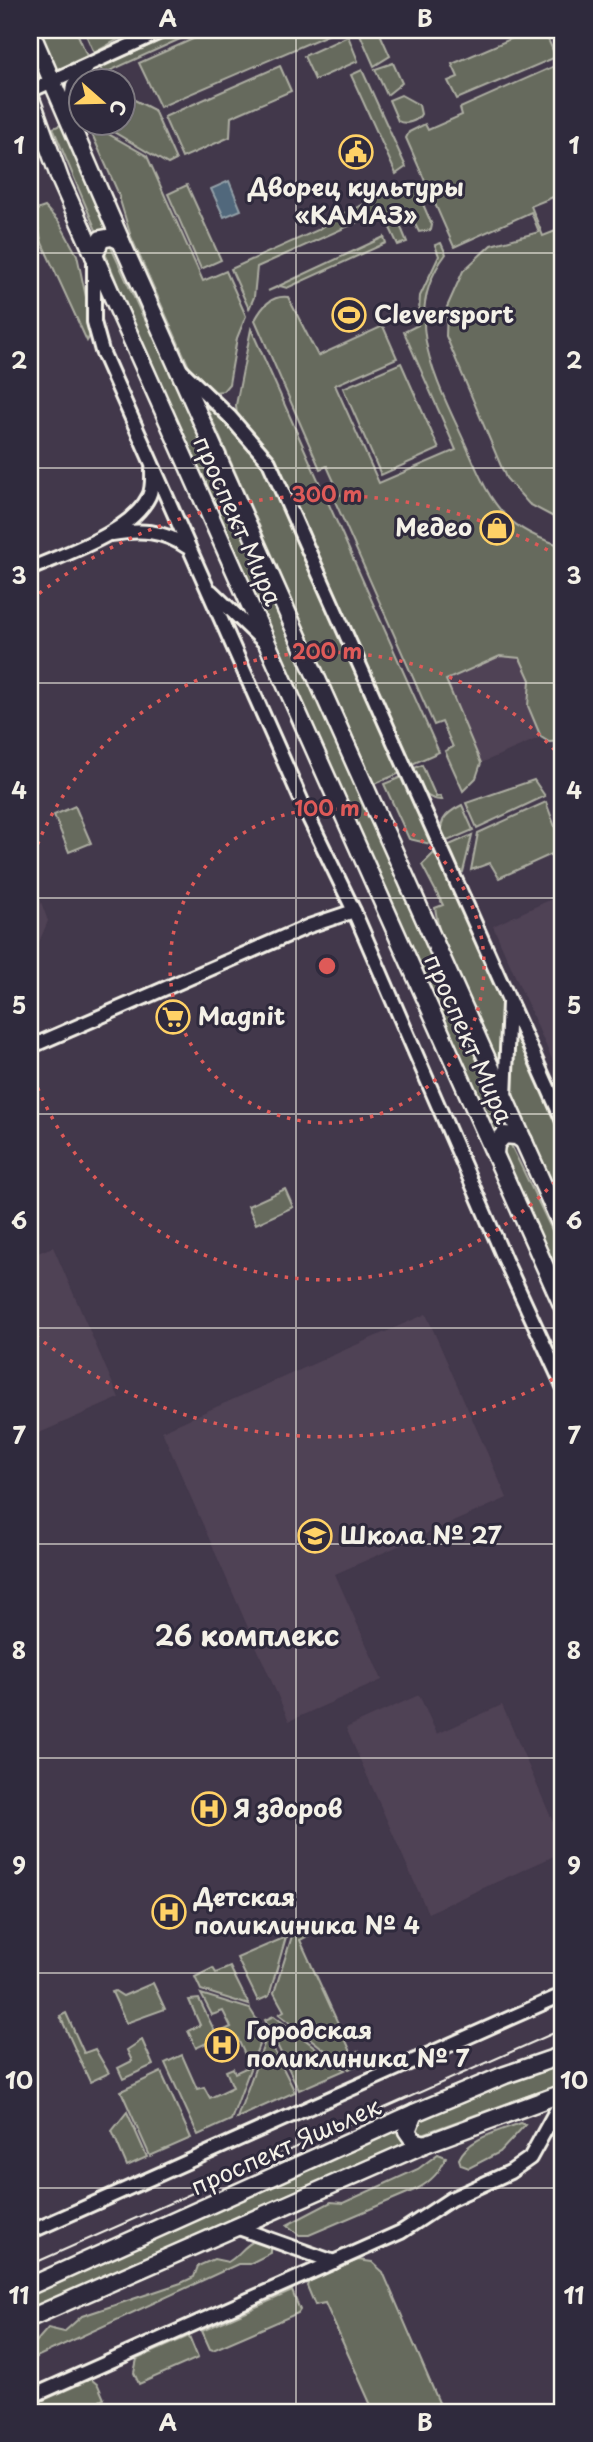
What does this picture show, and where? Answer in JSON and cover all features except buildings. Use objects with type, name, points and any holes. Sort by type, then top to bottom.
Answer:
[{"type":"main road","name":"проспект Мира","points":[[30,30],[66,111]]},
{"type":"main road","name":"проспект Мира","points":[[30,96],[60,179],[563,1307]]},
{"type":"main road","name":"проспект Мира","points":[[77,136],[563,1230]]},
{"type":"main road","points":[[94,256],[101,239],[113,237],[121,241]]},
{"type":"main road","points":[[495,1153],[496,1144],[504,1135],[516,1136],[524,1141]]},
{"type":"main road","name":"проспект Яшьлек","points":[[30,2286],[414,2113],[505,2075],[563,2055]]},
{"type":"main road","points":[[30,2318],[425,2144],[563,2095]]},
{"type":"main road","points":[[414,2113],[407,2131],[414,2141],[425,2144]]},
{"type":"street","points":[[30,91],[164,30]]},
{"type":"street","points":[[88,66],[93,62]]},
{"type":"street","points":[[94,256],[93,322],[102,351],[188,548],[354,911],[505,1260],[563,1386]]},
{"type":"street","points":[[181,370],[229,416],[269,462],[563,1121]]},
{"type":"street","points":[[30,569],[108,535],[133,516],[150,496],[152,465]]},
{"type":"street","points":[[108,535],[132,531],[167,535],[188,548]]},
{"type":"street","points":[[206,586],[269,648]]},
{"type":"street","points":[[30,1047],[309,926],[354,911]]},
{"type":"street","points":[[505,1097],[510,999]]},
{"type":"street","points":[[30,2232],[555,1998],[563,1999]]},
{"type":"street","points":[[30,2397],[401,2232],[451,2199],[510,2172],[537,2148],[563,2095]]},
{"type":"street","points":[[236,2227],[334,2262]]},
{"type":"shaded area","points":[[39,30],[76,30],[87,56],[57,70]]},
{"type":"shaded area","points":[[84,30],[134,30],[94,53]]},
{"type":"shaded area","points":[[185,30],[200,30],[121,66],[102,66]]},
{"type":"shaded area","points":[[213,30],[339,30],[160,107],[139,63]]},
{"type":"shaded area","points":[[383,30],[381,36],[390,56],[374,66],[359,32]]},
{"type":"shaded area","points":[[518,30],[543,30],[545,33],[563,30],[563,46],[557,33],[547,37],[556,57],[457,99],[448,81],[458,77],[452,64],[520,35]]},
{"type":"shaded area","points":[[348,36],[358,61],[315,80],[304,56]]},
{"type":"shaded area","points":[[393,63],[402,83],[387,95],[375,69]]},
{"type":"shaded area","points":[[559,64],[563,74],[563,193],[531,206],[543,236],[563,228],[563,522],[529,504],[506,478],[446,336],[447,307],[463,271],[491,245],[539,232],[531,212],[454,247],[406,138],[409,132],[425,124],[428,130],[462,115],[460,108]]},
{"type":"shaded area","points":[[280,66],[291,91],[231,117],[230,137],[182,158],[164,117]]},
{"type":"shaded area","points":[[362,70],[406,167],[396,174],[351,75]]},
{"type":"shaded area","points":[[401,95],[419,105],[421,114],[414,121],[398,121],[389,100]]},
{"type":"shaded area","points":[[136,101],[154,110],[176,160],[168,164],[121,136],[136,136]]},
{"type":"shaded area","points":[[63,124],[106,228],[98,235],[53,128]]},
{"type":"shaded area","points":[[93,136],[112,136],[147,156],[203,281],[226,271],[246,316],[237,338],[229,384],[223,391],[213,392],[190,369],[131,237],[117,190]]},
{"type":"shaded area","points":[[187,185],[221,260],[201,269],[168,194]]},
{"type":"shaded area","points":[[407,185],[417,190],[432,225],[431,230],[419,232],[413,220],[400,225],[407,242],[398,245],[382,211],[257,267],[254,297],[249,309],[231,269],[318,230],[333,218]]},
{"type":"shaded area","points":[[45,207],[59,222],[77,255],[93,330],[87,341],[42,243],[34,211]]},
{"type":"shaded area","points":[[384,237],[386,243],[287,288],[280,286],[268,291]]},
{"type":"shaded area","points":[[441,243],[446,254],[432,277],[425,301],[424,325],[427,348],[443,395],[482,481],[499,508],[512,522],[526,531],[563,546],[563,741],[549,742],[541,737],[528,706],[530,680],[520,658],[500,656],[446,680],[481,763],[476,778],[463,791],[445,751],[453,747],[442,722],[434,725],[334,499],[340,495],[327,466],[320,469],[255,320],[268,303],[277,298],[288,297],[318,356],[383,326],[397,358],[335,385],[379,483],[456,450],[404,332],[418,325],[420,296],[439,256],[435,245]]},
{"type":"shaded area","points":[[110,245],[143,317],[166,355],[509,1128],[494,1133],[136,330],[103,248]]},
{"type":"shaded area","points":[[251,329],[439,752],[410,765],[272,459],[237,416],[236,405]]},
{"type":"shaded area","points":[[401,363],[439,449],[381,475],[343,388]]},
{"type":"shaded area","points":[[202,397],[260,456],[403,772],[374,784]]},
{"type":"shaded area","points":[[501,656],[520,657],[530,680],[528,706],[541,737],[481,763],[445,681]]},
{"type":"shaded area","points":[[422,765],[436,797],[440,796],[442,800],[430,797],[420,786],[412,769]]},
{"type":"shaded area","points":[[404,776],[435,845],[409,839],[384,784]]},
{"type":"shaded area","points":[[534,780],[545,796],[477,828],[466,803]]},
{"type":"shaded area","points":[[546,802],[563,849],[499,878],[490,863],[471,870],[478,833]]},
{"type":"shaded area","points":[[462,805],[473,830],[445,842],[441,829],[443,820]]},
{"type":"shaded area","points":[[75,806],[91,843],[69,852],[54,815]]},
{"type":"shaded area","points":[[472,835],[463,872],[457,871],[447,846]]},
{"type":"shaded area","points":[[437,850],[505,1001],[500,1067],[439,930],[435,908],[443,905],[422,865]]},
{"type":"shaded area","points":[[30,873],[48,921],[30,963]]},
{"type":"shaded area","points":[[563,894],[563,1073],[559,1075],[493,926]]},
{"type":"shaded area","points":[[514,1032],[518,1033],[563,1134],[563,1207],[510,1088]]},
{"type":"shaded area","points":[[502,1143],[510,1143],[563,1253],[563,1288],[501,1149]]},
{"type":"shaded area","points":[[285,1189],[293,1207],[256,1224],[248,1206]]},
{"type":"shaded area","points":[[53,1247],[119,1398],[30,1437],[30,1256]]},
{"type":"shaded area","name":"Школа № 27","points":[[426,1314],[507,1498],[335,1574],[382,1680],[289,1721],[162,1431]]},
{"type":"shaded area","points":[[419,1695],[437,1734],[502,1705],[563,1845],[563,1852],[428,1913],[346,1728]]},
{"type":"shaded area","points":[[305,1932],[308,1936],[300,1940],[352,2054],[359,2051],[364,2062],[349,2069],[279,2014],[284,2011],[274,1993],[293,1933]]},
{"type":"shaded area","points":[[286,1937],[269,1996],[258,2001],[237,1958]]},
{"type":"shaded area","points":[[230,1967],[249,2005],[201,1990],[195,1977],[213,1968],[216,1973]]},
{"type":"shaded area","points":[[153,1983],[165,2009],[126,2023],[112,1992],[123,1996]]},
{"type":"shaded area","points":[[201,1994],[250,2009],[264,2031],[231,2120],[198,2135],[165,2063],[182,2055],[197,2089],[204,2087],[210,2098],[233,2087],[226,2071],[233,2068],[235,2073],[250,2066],[237,2037],[229,2041],[226,2034],[196,2048],[188,2031],[200,2025],[189,2000],[199,1999],[216,2034],[231,2027],[223,2011],[212,2015]]},
{"type":"shaded area","points":[[66,2013],[84,2053],[95,2049],[109,2073],[90,2082],[60,2016]]},
{"type":"shaded area","points":[[274,2016],[345,2070],[299,2090],[265,2020]]},
{"type":"shaded area","points":[[267,2036],[295,2092],[237,2118]]},
{"type":"shaded area","points":[[142,2040],[153,2065],[123,2079],[118,2068],[132,2061],[127,2050]]},
{"type":"shaded area","points":[[563,2065],[563,2083],[417,2136],[413,2126],[416,2122],[505,2084]]},
{"type":"shaded area","points":[[161,2072],[191,2138],[150,2156],[121,2091]]},
{"type":"shaded area","points":[[127,2112],[147,2157],[127,2166],[112,2131]]},
{"type":"shaded area","points":[[520,2123],[525,2125],[500,2152],[469,2168],[461,2165],[459,2159],[463,2152],[477,2140]]},
{"type":"shaded area","points":[[401,2127],[408,2144],[30,2310],[30,2295]]},
{"type":"shaded area","points":[[438,2154],[446,2157],[441,2167],[417,2189],[309,2235],[299,2235],[287,2225],[331,2202],[343,2203],[418,2169]]},
{"type":"shaded area","points":[[256,2240],[271,2246],[271,2253],[249,2264],[238,2264],[30,2360],[30,2345],[48,2328],[64,2332],[82,2316],[181,2283],[194,2277],[198,2266],[214,2259],[228,2262]]},
{"type":"shaded area","points":[[358,2260],[372,2262],[383,2272],[443,2412],[374,2412],[325,2303],[315,2305],[307,2286],[309,2281]]},
{"type":"shaded area","points":[[292,2291],[300,2310],[298,2313],[210,2349],[202,2331]]},
{"type":"shaded area","points":[[189,2336],[198,2358],[139,2384],[134,2373],[137,2359]]},
{"type":"shaded area","points":[[91,2379],[98,2385],[104,2399],[73,2412],[30,2412],[30,2406]]},
{"type":"water","points":[[229,181],[241,210],[224,217],[211,189]]},
{"type":"tram line","points":[[30,2265],[563,2029]]},
{"type":"place","name":"Дворец культуры «КАМАЗ»","points":[[356,152]]},
{"type":"place","name":"Cleversport","points":[[349,315]]},
{"type":"place","name":"Медео","points":[[497,528]]},
{"type":"place","name":"Magnit","points":[[173,1017]]},
{"type":"place","name":"Школа № 27","points":[[315,1536]]},
{"type":"place","name":"Я здоров","points":[[209,1809]]},
{"type":"place","name":"Детская поликлиника № 4","points":[[169,1912]]},
{"type":"place","name":"Городская поликлиника № 7","points":[[222,2045]]},
{"type":"district","name":"26 комплекс","points":[[247,1636]]}]
